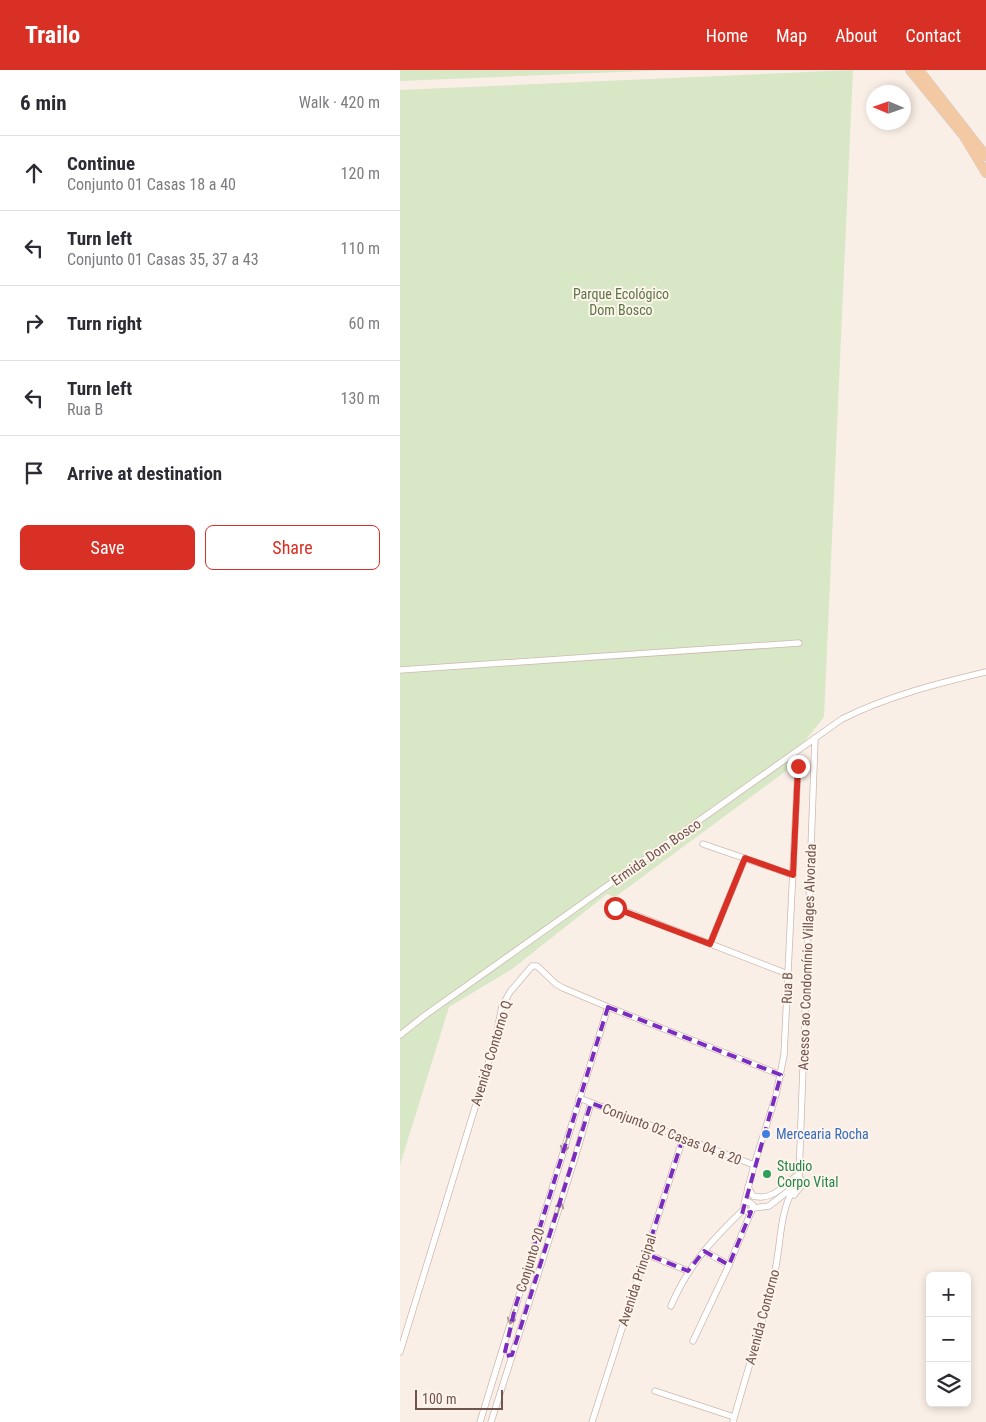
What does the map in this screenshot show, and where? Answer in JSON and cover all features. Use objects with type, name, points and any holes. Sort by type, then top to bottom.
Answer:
[{"type":"main road","points":[[910,70],[981,156]]},
{"type":"main road","points":[[919,70],[981,156],[986,173]]},
{"type":"street","points":[[400,670],[799,643]]},
{"type":"street","name":"Ermida Dom Bosco","points":[[400,1035],[842,719],[881,701],[926,686],[986,672]]},
{"type":"street","name":"Acesso ao Condomínio Villages Alvorada","points":[[793,1186],[800,1187],[802,1182],[799,1177],[815,738]]},
{"type":"street","name":"Rua B","points":[[745,1205],[748,1186],[772,1111],[781,1075],[785,1042],[798,766]]},
{"type":"street","points":[[703,844],[793,875]]},
{"type":"street","points":[[710,944],[745,858]]},
{"type":"street","points":[[615,908],[788,974]]},
{"type":"street","name":"Avenida Contorno Q","points":[[400,1352],[481,1088],[505,1000],[532,966],[535,965],[563,988],[781,1075]]},
{"type":"street","name":"Conjunto 20","points":[[480,1422],[608,1007]]},
{"type":"street","name":"Conjunto 02 Casas 04 a 20","points":[[579,1098],[754,1165]]},
{"type":"street","name":"Conjunto 20","points":[[491,1422],[576,1158],[591,1102]]},
{"type":"street","name":"Avenida Principal","points":[[592,1422],[683,1138]]},
{"type":"street","points":[[793,1186],[793,1177],[799,1177]]},
{"type":"street","points":[[693,1341],[730,1265],[754,1209],[755,1197],[748,1186]]},
{"type":"street","points":[[671,1306],[680,1284],[688,1271],[745,1205],[755,1197],[766,1197],[793,1186]]},
{"type":"street","points":[[745,1205],[746,1212],[769,1206],[793,1186]]},
{"type":"street","name":"Avenida Contorno","points":[[733,1419],[770,1290],[786,1210],[793,1186]]},
{"type":"street","points":[[704,1251],[730,1265]]},
{"type":"street","points":[[646,1254],[688,1271]]},
{"type":"street","points":[[506,1340],[504,1356],[512,1355]]},
{"type":"street","points":[[497,1366],[501,1364],[506,1365],[504,1380]]},
{"type":"street","points":[[655,1391],[733,1419]]},
{"type":"highlighted area","points":[[608,1007],[781,1075],[742,1214],[751,1212],[729,1265],[704,1251],[688,1271],[646,1254],[683,1138],[591,1103],[512,1355],[504,1356],[515,1308]]},
{"type":"green space","points":[[400,70],[668,70],[400,81]]},
{"type":"green space","name":"Parque Ecológico Dom Bosco","points":[[853,70],[824,717],[793,756],[786,771],[615,897],[607,894],[512,969],[449,1007],[400,1165],[400,90]]},
{"type":"place","name":"Mercearia Rocha","points":[[766,1134]]},
{"type":"place","name":"Studio Corpo Vital","points":[[767,1174]]},
{"type":"route","points":[[615,908],[710,944],[745,858],[793,875],[798,766]]}]
